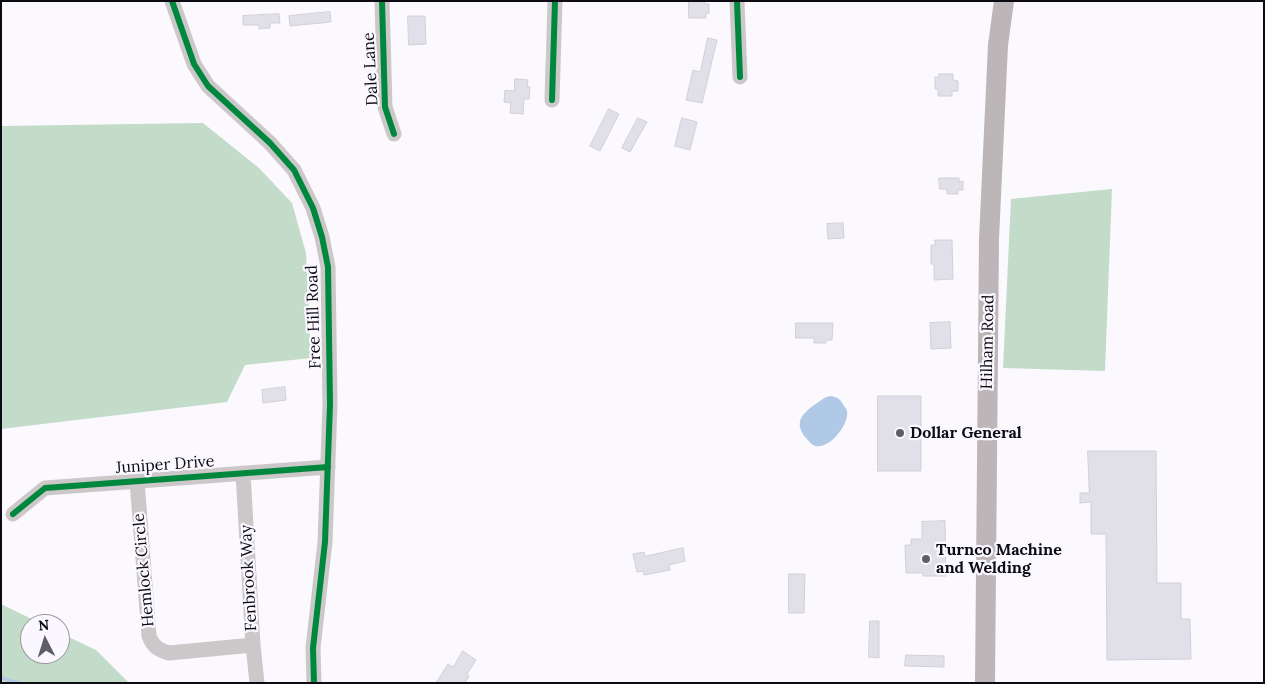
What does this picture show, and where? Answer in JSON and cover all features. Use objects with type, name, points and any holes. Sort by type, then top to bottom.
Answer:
[{"type":"main road","name":"Hilham Road","points":[[985,683],[989,239],[998,44],[1004,1]]},
{"type":"street","name":"Free Hill Road","points":[[172,1],[194,64],[208,86],[270,143],[294,170],[313,208],[322,237],[328,267],[330,404],[325,542],[313,648],[314,683]]},
{"type":"street","name":"Dale Lane","points":[[382,1],[385,107],[394,134]]},
{"type":"street","points":[[552,100],[555,1]]},
{"type":"street","points":[[737,1],[740,77]]},
{"type":"street","name":"Juniper Drive","points":[[12,514],[45,488],[328,467]]},
{"type":"street","name":"Fenbrook Way","points":[[243,473],[257,683]]},
{"type":"street","name":"Hemlock Circle","points":[[137,481],[149,636],[152,644],[159,650],[169,653],[253,645]]},
{"type":"green space","points":[[203,123],[259,168],[292,203],[306,253],[311,358],[245,365],[227,402],[1,429],[1,126]]},
{"type":"green space","points":[[1112,189],[1105,371],[1003,368],[1011,199]]},
{"type":"green space","points":[[1,604],[22,614],[20,664],[70,664],[70,638],[96,650],[129,683],[1,683]]},
{"type":"water","points":[[831,396],[842,402],[847,409],[845,423],[831,441],[825,445],[813,445],[802,432],[800,427],[801,419],[814,405],[824,398]]},
{"type":"building","points":[[689,1],[705,1],[705,4],[709,4],[709,13],[706,14],[706,18],[689,18]]},
{"type":"building","points":[[330,12],[331,22],[290,26],[289,16]]},
{"type":"building","points":[[279,14],[280,23],[270,23],[270,28],[259,29],[259,25],[243,25],[243,16]]},
{"type":"building","points":[[408,16],[425,16],[426,44],[409,45]]},
{"type":"building","points":[[708,38],[717,40],[702,103],[686,100],[693,70],[700,72]]},
{"type":"building","points":[[939,74],[953,74],[953,80],[958,81],[958,91],[952,91],[952,96],[938,96],[938,89],[935,89],[935,77],[939,77]]},
{"type":"building","points":[[515,79],[528,80],[527,87],[530,87],[529,99],[524,99],[523,114],[510,113],[511,103],[504,102],[505,90],[514,91]]},
{"type":"building","points":[[609,109],[619,114],[600,151],[590,146]]},
{"type":"building","points":[[638,118],[647,122],[630,152],[622,148]]},
{"type":"building","points":[[682,118],[697,122],[690,150],[675,146]]},
{"type":"building","points":[[939,178],[959,178],[959,182],[963,181],[963,190],[958,190],[958,194],[947,194],[947,189],[940,189]]},
{"type":"building","points":[[843,223],[844,238],[828,239],[827,224]]},
{"type":"building","points":[[935,240],[952,240],[953,279],[934,280],[934,264],[931,264],[931,245],[935,245]]},
{"type":"building","points":[[950,322],[951,348],[931,349],[930,323]]},
{"type":"building","points":[[796,323],[833,323],[832,340],[826,340],[826,343],[814,343],[814,338],[796,338]]},
{"type":"building","points":[[285,387],[286,400],[263,403],[262,390]]},
{"type":"building","name":"Dollar General","points":[[878,396],[921,396],[921,471],[878,471]]},
{"type":"building","points":[[1088,451],[1156,451],[1157,583],[1181,583],[1181,619],[1190,619],[1191,659],[1107,660],[1106,534],[1091,534],[1091,502],[1080,503],[1080,493],[1089,493]]},
{"type":"building","name":"Turnco Machine and Welding","points":[[945,521],[946,576],[923,576],[923,573],[906,573],[905,545],[911,545],[911,539],[922,539],[922,522]]},
{"type":"building","points":[[683,548],[685,561],[669,565],[670,570],[644,575],[643,571],[637,572],[633,554],[644,552],[645,556]]},
{"type":"building","points":[[789,574],[805,574],[804,613],[789,613]]},
{"type":"building","points":[[870,621],[879,621],[879,658],[869,657]]},
{"type":"building","points":[[463,651],[476,660],[467,674],[469,676],[465,683],[436,683],[448,664],[453,667]]},
{"type":"building","points":[[906,655],[944,656],[944,667],[905,666]]},
{"type":"waterway","points":[[1,678],[20,683]]},
{"type":"cycle path","points":[[172,1],[194,64],[208,86],[270,143],[294,170],[313,208],[322,237],[328,267],[330,404],[325,542],[313,648],[314,683]]},
{"type":"cycle path","points":[[382,1],[385,107],[394,134]]},
{"type":"cycle path","points":[[552,100],[555,1]]},
{"type":"cycle path","points":[[737,1],[740,77]]},
{"type":"cycle path","points":[[13,514],[45,488],[328,467]]},
{"type":"place","name":"Dollar General","points":[[900,433]]},
{"type":"place","name":"Turnco Machine and Welding","points":[[926,559]]}]
